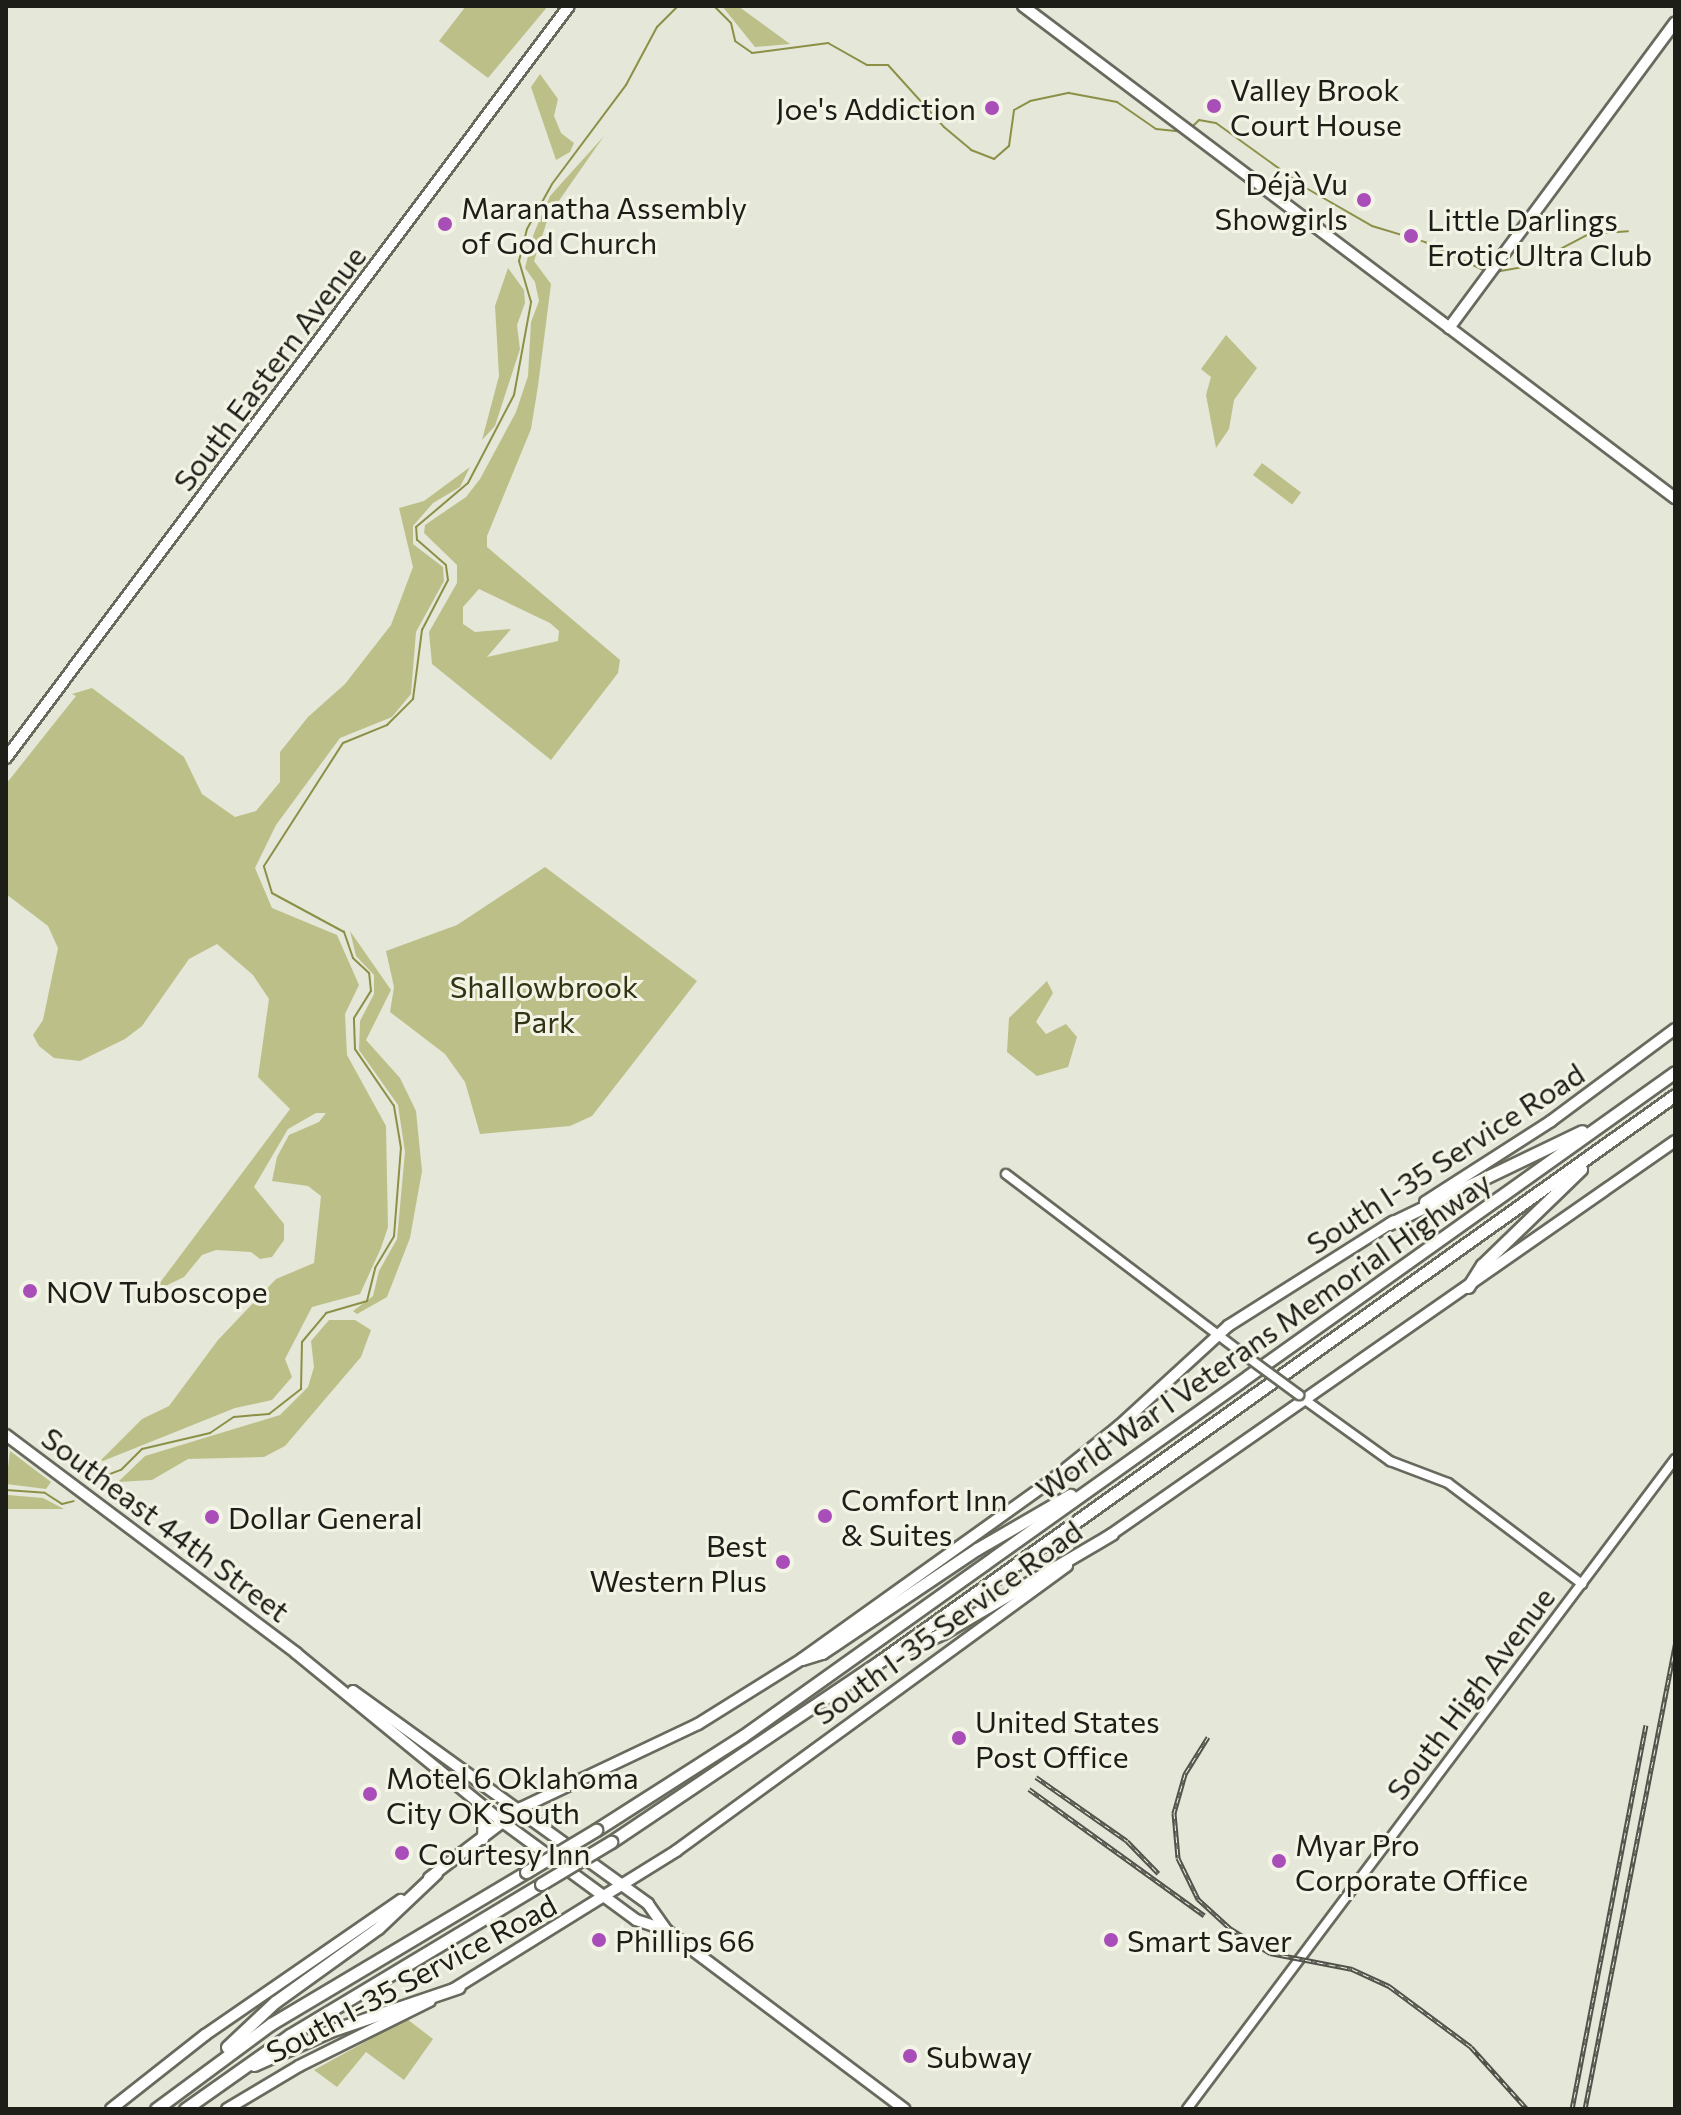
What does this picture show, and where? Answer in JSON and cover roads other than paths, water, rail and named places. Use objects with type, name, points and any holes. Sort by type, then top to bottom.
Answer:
[{"type":"highway","name":"World War I Veterans Memorial Highway","points":[[156,2109],[194,2078],[310,2000],[596,1830],[743,1736],[1675,1072]]},
{"type":"highway","name":"World War I Veterans Memorial Highway","points":[[185,2109],[224,2079],[611,1842],[879,1662],[1675,1095]]},
{"type":"highway","points":[[1389,1224],[1605,1121]]},
{"type":"highway","points":[[1468,1287],[1482,1265],[1606,1144]]},
{"type":"highway","points":[[802,1659],[822,1653],[1025,1519],[1110,1474]]},
{"type":"highway","points":[[879,1662],[943,1633],[1112,1534]]},
{"type":"highway","points":[[194,2078],[275,2002],[378,1928],[436,1873]]},
{"type":"highway","points":[[224,2079],[330,2031],[459,1987]]},
{"type":"main road","name":"South Eastern Avenue","points":[[6,758],[569,6]]},
{"type":"main road","points":[[1023,6],[1675,498]]},
{"type":"main road","points":[[1449,328],[1675,23]]},
{"type":"main road","name":"South I-35 Service Road","points":[[111,2109],[138,2086],[483,1839],[521,1808],[698,1724],[802,1659],[1048,1483],[1119,1426],[1217,1334],[1538,1130],[1675,1029]]},
{"type":"main road","name":"South I-35 Service Road","points":[[227,2109],[299,2066],[459,1987],[646,1872],[1112,1534],[1468,1287],[1549,1224],[1675,1141]]},
{"type":"main road","name":"Southeast 44th Street","points":[[6,1435],[296,1653],[521,1808],[648,1904],[666,1930],[904,2109]]},
{"type":"main road","name":"Southeast 44th Street","points":[[296,1653],[504,1823],[636,1920],[666,1930]]},
{"type":"main road","points":[[483,1839],[484,1808]]},
{"type":"main road","points":[[646,1872],[641,1887],[648,1904]]},
{"type":"street","points":[[1006,1174],[1303,1399],[1390,1461],[1448,1483],[1582,1584]]},
{"type":"street","name":"South High Avenue","points":[[1187,2109],[1675,1459]]},
{"type":"waterway","points":[[89,1482],[121,1470],[142,1449],[210,1433],[234,1417],[269,1414],[301,1389],[302,1342],[326,1313],[367,1301],[375,1268],[394,1236],[401,1148],[394,1106],[355,1049],[354,1018],[371,991],[369,973],[353,958],[344,932],[272,893],[264,866],[343,743],[387,725],[413,699],[422,630],[448,580],[446,565],[417,540],[416,527],[468,483],[514,395],[531,302],[519,261],[527,229],[552,184],[626,85],[657,27],[678,6]]},
{"type":"waterway","points":[[714,6],[731,23],[735,41],[752,53],[828,43],[867,65],[888,65],[944,127],[971,150],[994,159],[1009,146],[1014,110],[1030,101],[1069,93],[1117,102],[1156,129],[1183,132]]},
{"type":"waterway","points":[[1192,127],[1199,120],[1216,123],[1306,188],[1372,226],[1425,242],[1485,271]]},
{"type":"waterway","points":[[1495,272],[1528,266],[1589,234],[1628,231]]},
{"type":"waterway","points":[[6,1490],[45,1493],[62,1504],[74,1501]]},
{"type":"railway","points":[[1585,2109],[1675,1644]]},
{"type":"railway","points":[[1572,2109],[1646,1725]]},
{"type":"railway","points":[[1208,1737],[1185,1774],[1174,1813],[1178,1858],[1198,1899],[1231,1929],[1270,1953],[1352,1969],[1389,1986],[1471,2047],[1527,2109]]},
{"type":"railway","points":[[1036,1777],[1127,1841],[1158,1873]]},
{"type":"railway","points":[[1029,1789],[1204,1915]]},
{"type":"place","name":"Valley Brook Court House","points":[[1214,106]]},
{"type":"place","name":"Joe's Addiction","points":[[992,108]]},
{"type":"place","name":"Déjà Vu Showgirls","points":[[1364,200]]},
{"type":"place","name":"Maranatha Assembly of God Church","points":[[445,224]]},
{"type":"place","name":"Little Darlings Erotic Ultra Club","points":[[1411,236]]},
{"type":"place","name":"NOV Tuboscope","points":[[30,1291]]},
{"type":"place","name":"Comfort Inn & Suites","points":[[825,1516]]},
{"type":"place","name":"Dollar General","points":[[212,1517]]},
{"type":"place","name":"Best Western Plus","points":[[783,1562]]},
{"type":"place","name":"United States Post Office","points":[[959,1738]]},
{"type":"place","name":"Motel 6 Oklahoma City OK South","points":[[370,1794]]},
{"type":"place","name":"Courtesy Inn","points":[[402,1853]]},
{"type":"place","name":"Myar Pro Corporate Office","points":[[1279,1861]]},
{"type":"place","name":"Phillips 66","points":[[599,1940]]},
{"type":"place","name":"Smart Saver","points":[[1111,1940]]},
{"type":"place","name":"Subway","points":[[910,2056]]},
{"type":"park label","name":"Shallowbrook Park","points":[[544,1003]]}]
